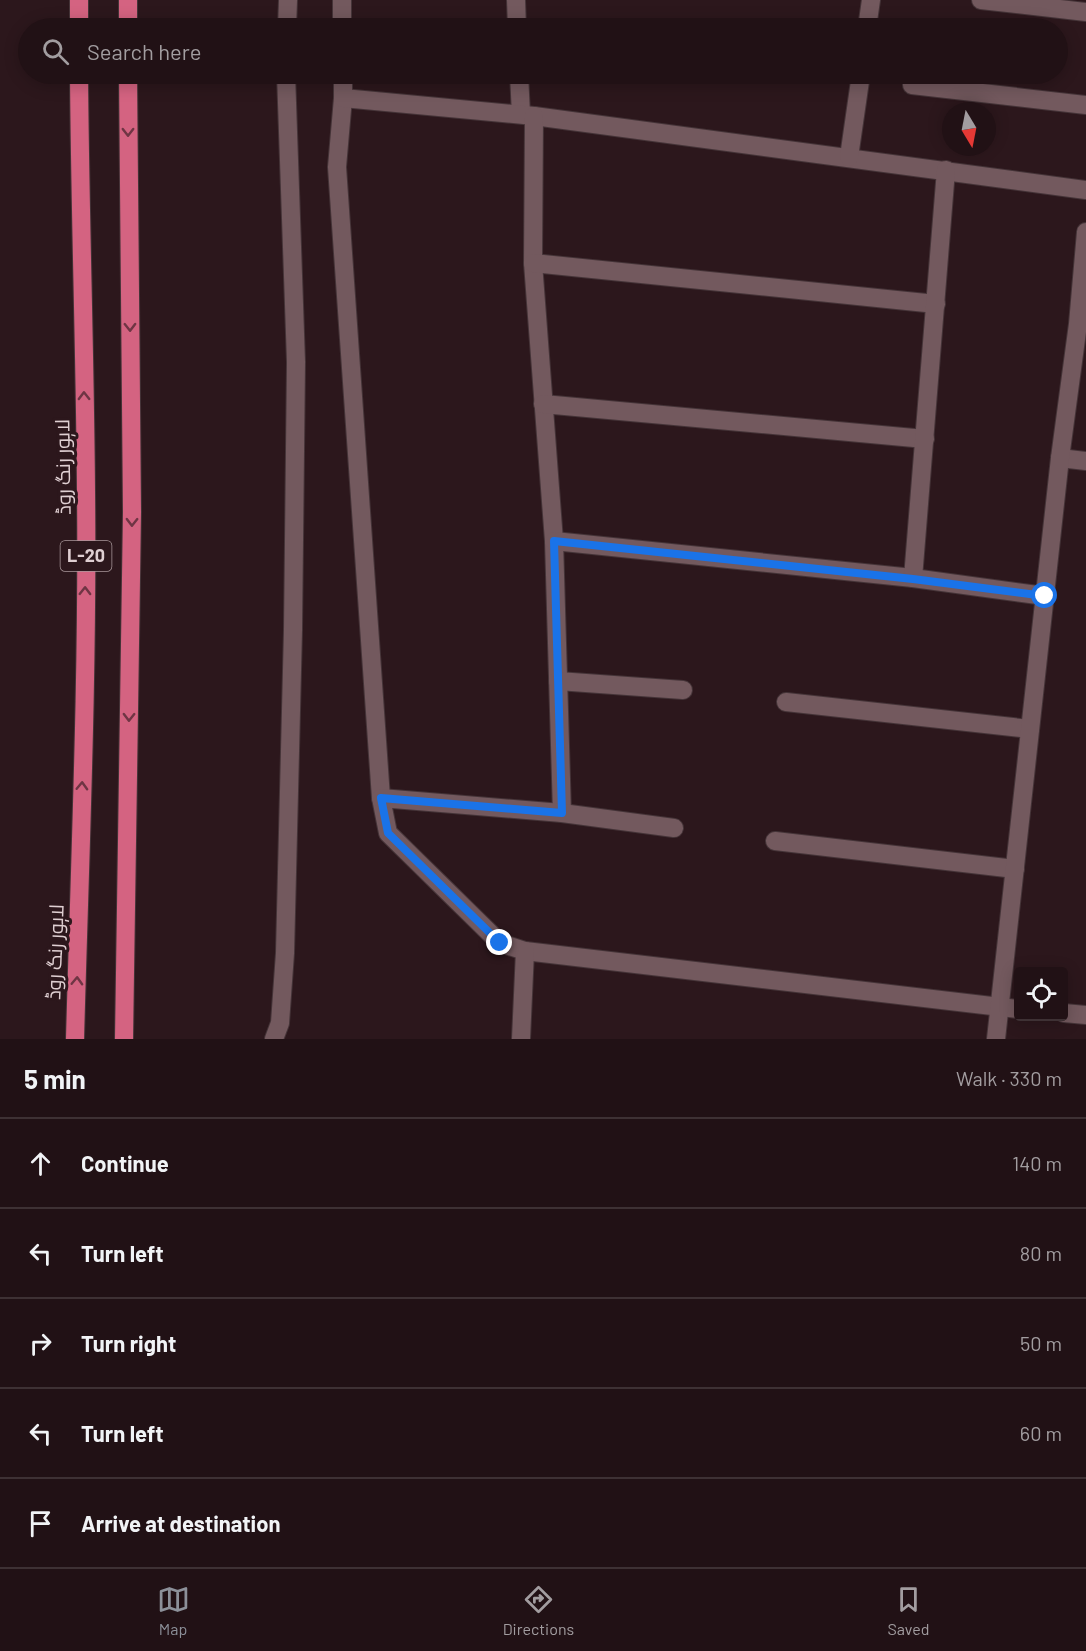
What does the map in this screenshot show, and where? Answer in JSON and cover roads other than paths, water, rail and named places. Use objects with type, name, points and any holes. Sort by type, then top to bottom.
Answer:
[{"type":"highway","points":[[79,0],[79,18]]},
{"type":"highway","points":[[128,0],[128,18]]},
{"type":"highway","name":"لاہور رنگ روڈ","points":[[75,1039],[83,767],[86,492],[79,84]]},
{"type":"highway","name":"L-20","points":[[124,1039],[132,512],[128,84]]},
{"type":"street","points":[[287,18],[288,0]]},
{"type":"street","points":[[342,0],[342,18]]},
{"type":"street","points":[[516,0],[517,18]]},
{"type":"street","points":[[868,18],[871,0]]},
{"type":"street","points":[[981,0],[1086,12]]},
{"type":"street","points":[[274,1039],[280,1023],[285,953],[293,630],[296,362],[286,84]]},
{"type":"street","points":[[343,84],[337,167],[381,798],[388,833],[500,943],[525,951],[1014,1009]]},
{"type":"street","points":[[521,84],[527,115],[533,263],[554,541],[562,813]]},
{"type":"street","points":[[849,157],[860,84]]},
{"type":"street","points":[[912,85],[1086,105]]},
{"type":"street","points":[[343,98],[527,115],[1086,190]]},
{"type":"street","points":[[913,579],[946,170]]},
{"type":"street","points":[[996,1039],[1060,458],[1082,324],[1086,232]]},
{"type":"street","points":[[533,263],[936,304]]},
{"type":"street","points":[[543,404],[925,439]]},
{"type":"street","points":[[1060,458],[1086,461]]},
{"type":"street","points":[[554,541],[913,579],[1045,596]]},
{"type":"street","points":[[558,681],[683,690]]},
{"type":"street","points":[[786,702],[1030,729]]},
{"type":"street","points":[[381,798],[562,813],[674,828]]},
{"type":"street","points":[[775,841],[1015,869]]},
{"type":"street","points":[[521,1039],[525,951]]},
{"type":"street","points":[[1068,1013],[1086,1015]]}]
